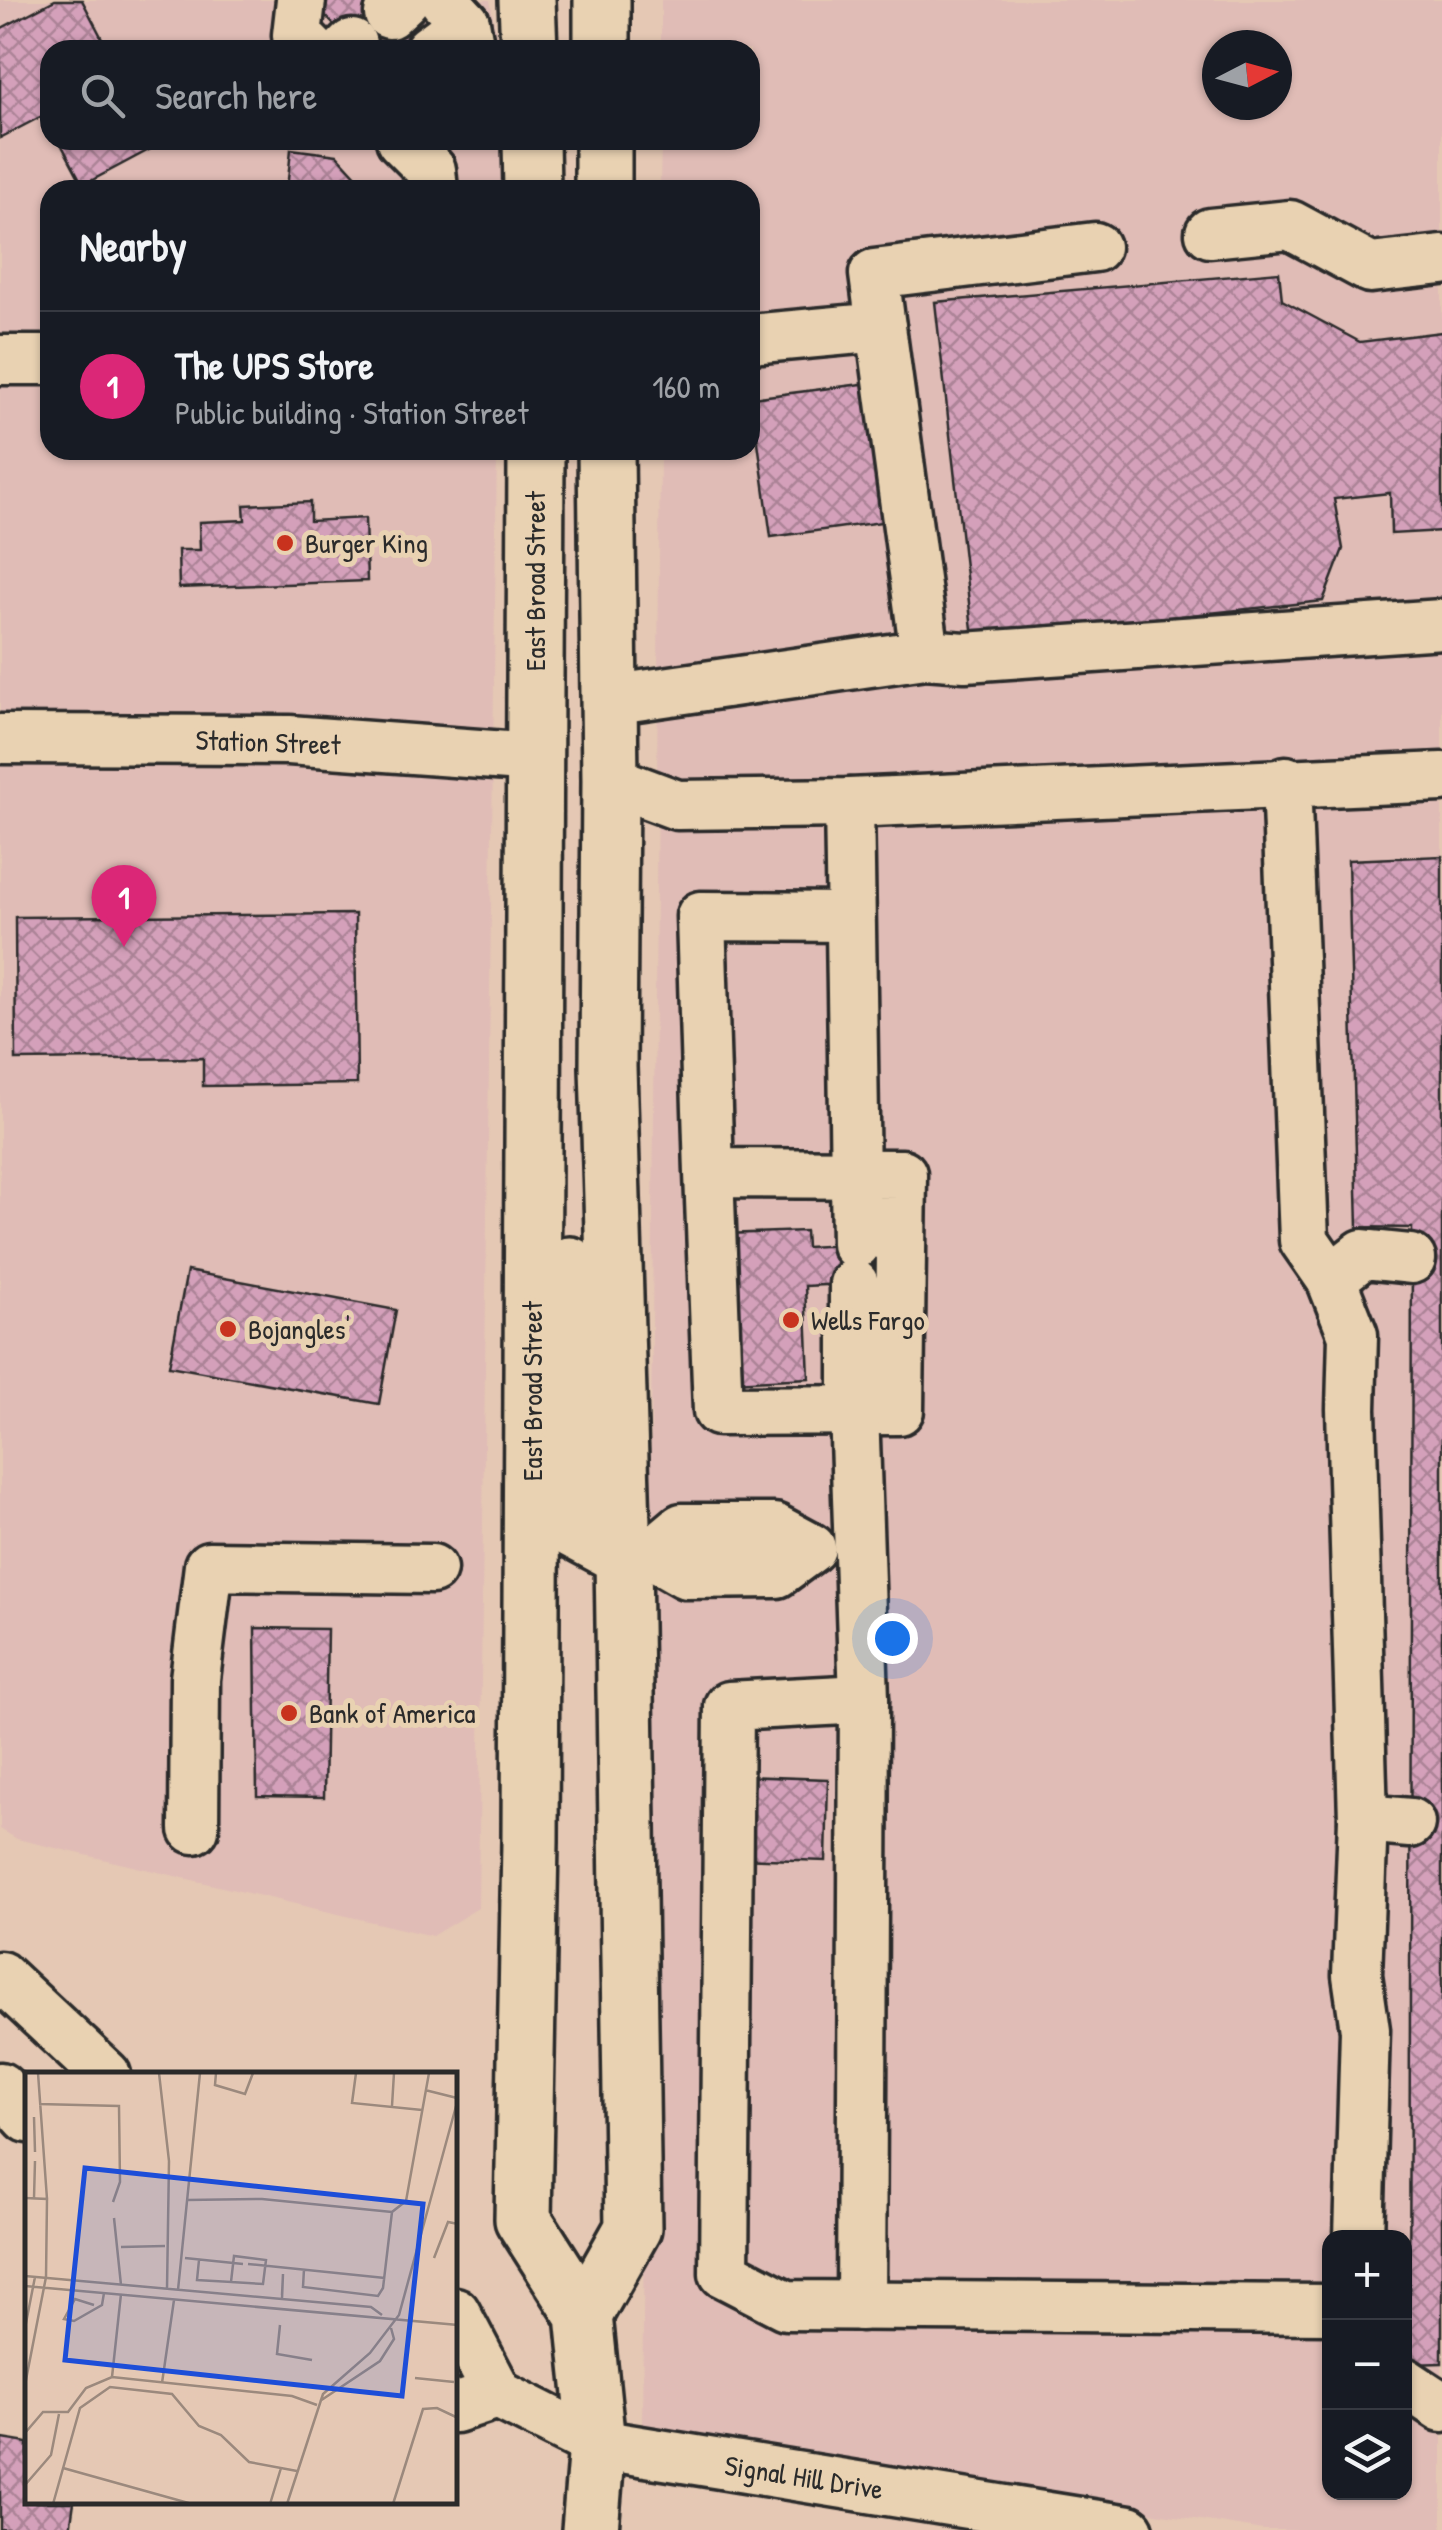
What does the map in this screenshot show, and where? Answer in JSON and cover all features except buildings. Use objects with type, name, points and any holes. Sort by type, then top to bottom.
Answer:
[{"type":"main road","points":[[528,0],[528,40]]},
{"type":"main road","points":[[602,0],[602,40]]},
{"type":"main road","points":[[531,150],[532,180]]},
{"type":"main road","points":[[603,150],[604,180]]},
{"type":"main road","name":"East Broad Street","points":[[536,460],[530,1842],[523,2219],[584,2316],[598,2444],[590,2530]]},
{"type":"main road","points":[[584,2316],[633,2228],[637,1556],[608,1066],[606,460]]},
{"type":"main road","points":[[535,758],[610,780]]},
{"type":"main road","points":[[534,1048],[567,1076],[573,1530],[637,1556]]},
{"type":"street","points":[[301,0],[297,35],[312,40]]},
{"type":"street","points":[[1210,233],[1290,225],[1370,268],[1442,260]]},
{"type":"street","points":[[925,654],[874,274],[1094,248]]},
{"type":"street","points":[[760,339],[881,327]]},
{"type":"street","points":[[0,360],[40,360]]},
{"type":"street","points":[[608,700],[925,654],[965,657],[1442,624]]},
{"type":"street","name":"Station Street","points":[[0,738],[289,740],[535,758]]},
{"type":"street","points":[[610,780],[677,805],[849,803],[1442,777]]},
{"type":"street","points":[[1286,781],[1304,1240],[1330,1280],[1353,1334],[1351,1409],[1363,1819],[1357,1975],[1365,2030],[1359,2230]]},
{"type":"street","points":[[849,803],[854,1410],[864,1699],[861,2306]]},
{"type":"street","points":[[708,1173],[902,1174],[898,1410],[718,1411],[708,1173],[701,916],[850,917]]},
{"type":"street","points":[[1330,1280],[1363,1254],[1411,1259]]},
{"type":"street","points":[[637,1556],[686,1574],[776,1573],[811,1548],[861,1548]]},
{"type":"street","points":[[194,1830],[195,1679],[209,1566],[432,1569]]},
{"type":"street","points":[[864,1699],[729,1706],[724,2273],[786,2305],[1322,2308]]},
{"type":"street","points":[[1363,1819],[1410,1823]]},
{"type":"street","points":[[0,1976],[103,2072]]},
{"type":"street","points":[[0,2087],[25,2115]]},
{"type":"street","points":[[458,2325],[476,2401]]},
{"type":"street","points":[[1412,2387],[1442,2407]]},
{"type":"street","name":"Signal Hill Drive","points":[[476,2401],[598,2444],[1128,2530]]},
{"type":"shaded area","points":[[0,0],[490,0],[497,40],[40,40],[40,150],[501,150],[501,180],[40,180],[40,460],[497,460],[478,1908],[432,1936],[17,1839],[0,1829]]},
{"type":"shaded area","points":[[661,0],[1442,0],[1442,2530],[1263,2530],[642,2431],[660,460],[760,460],[760,180],[660,180],[661,150],[760,150],[760,40],[661,40]]},
{"type":"place","name":"Burger King","points":[[285,543]]},
{"type":"place","name":"The UPS Store","points":[[124,947]]},
{"type":"place","name":"Wells Fargo","points":[[791,1320]]},
{"type":"place","name":"Bojangles'","points":[[228,1329]]},
{"type":"place","name":"Bank of America","points":[[289,1713]]}]
